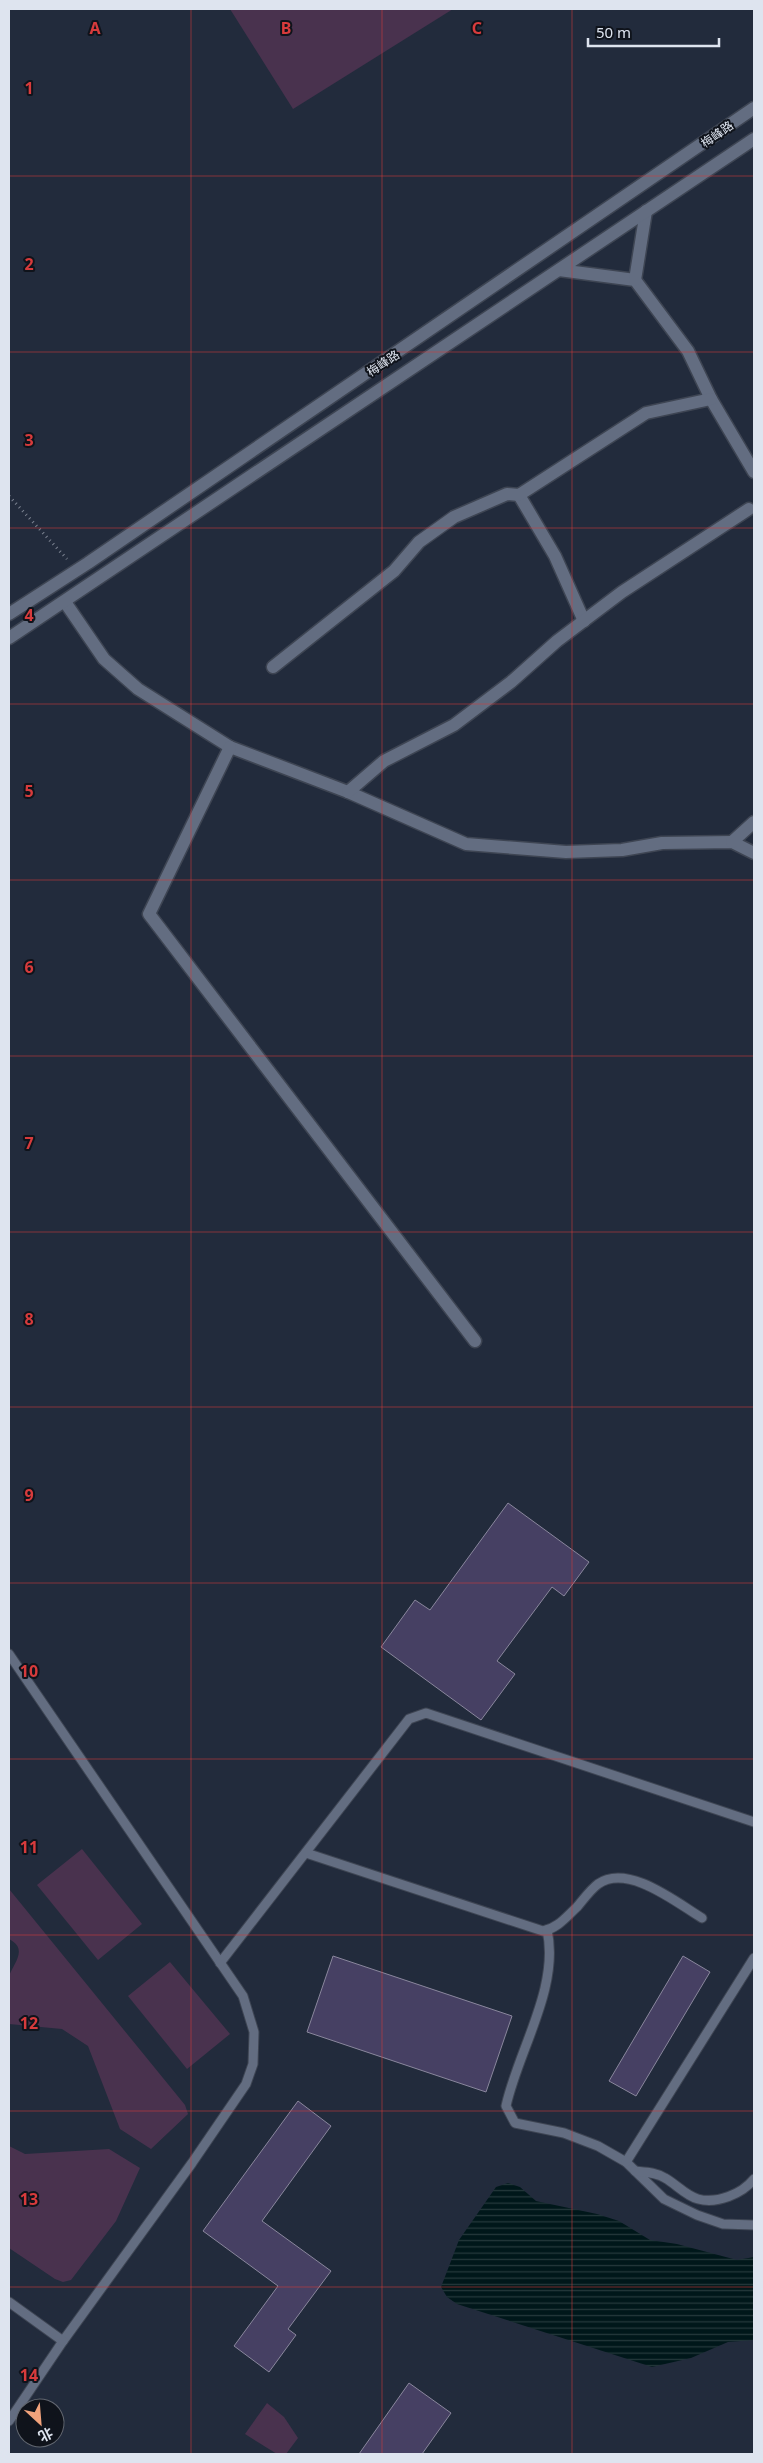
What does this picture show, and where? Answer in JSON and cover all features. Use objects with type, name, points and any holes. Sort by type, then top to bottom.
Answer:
[{"type":"street","name":"梅峰路","points":[[9,614],[94,559],[754,108]]},
{"type":"street","name":"梅峰路","points":[[9,638],[754,139]]},
{"type":"street","points":[[635,280],[646,211]]},
{"type":"street","points":[[560,270],[635,280],[688,351],[711,399],[754,472]]},
{"type":"street","points":[[273,667],[394,571],[418,542],[454,517],[507,494],[519,495],[646,412],[711,399]]},
{"type":"street","points":[[519,495],[555,556],[584,621]]},
{"type":"street","points":[[348,792],[384,761],[454,725],[511,682],[622,592],[749,509]]},
{"type":"street","points":[[65,602],[104,659],[138,689],[230,747],[348,792],[466,844],[566,852],[622,850],[662,843],[732,842],[754,853]]},
{"type":"street","points":[[230,747],[149,914],[475,1341]]},
{"type":"street","points":[[732,842],[754,822]]},
{"type":"lane","points":[[9,1654],[243,1996],[253,2025],[253,2064],[246,2084],[192,2163],[63,2341],[9,2421]]},
{"type":"lane","points":[[220,1964],[409,1719],[426,1713],[754,1822]]},
{"type":"lane","points":[[306,1853],[543,1931],[560,1924],[598,1884],[626,1878],[640,1881],[702,1918]]},
{"type":"lane","points":[[547,1930],[551,1948],[546,1985],[506,2106],[515,2123],[564,2133],[598,2146],[626,2162],[664,2199],[697,2215],[723,2224],[754,2225]]},
{"type":"lane","points":[[626,2162],[754,1958]]},
{"type":"lane","points":[[635,2171],[652,2172],[664,2177],[697,2199],[713,2201],[730,2196],[753,2181]]},
{"type":"lane","points":[[9,2302],[63,2341]]},
{"type":"path","points":[[9,496],[67,559]]},
{"type":"shaded area","points":[[230,9],[453,9],[293,109]]},
{"type":"shaded area","points":[[82,1849],[142,1924],[98,1960],[37,1885]]},
{"type":"shaded area","points":[[9,1889],[185,2105],[188,2114],[151,2149],[120,2129],[88,2046],[62,2029],[9,2024],[8,1981],[19,1952],[15,1943],[9,1939]]},
{"type":"shaded area","points":[[170,1962],[230,2034],[187,2069],[128,1996]]},
{"type":"shaded area","points":[[9,2146],[25,2154],[109,2149],[140,2168],[116,2221],[71,2280],[63,2282],[55,2279],[9,2248]]},
{"type":"shaded area","points":[[508,2183],[520,2187],[536,2201],[597,2214],[619,2221],[650,2240],[677,2244],[737,2260],[754,2257],[754,2340],[728,2342],[691,2358],[652,2367],[457,2304],[447,2297],[441,2287],[459,2240],[496,2187]]},
{"type":"shaded area","points":[[267,2403],[284,2417],[298,2438],[286,2454],[277,2454],[245,2434]]},
{"type":"building","points":[[508,1503],[589,1562],[564,1596],[552,1587],[497,1661],[515,1674],[481,1720],[381,1647],[415,1600],[430,1610]]},
{"type":"building","points":[[333,1956],[512,2016],[486,2092],[307,2032]]},
{"type":"building","points":[[683,1956],[710,1972],[636,2096],[609,2081]]},
{"type":"building","points":[[298,2101],[331,2126],[262,2221],[331,2271],[288,2329],[296,2335],[269,2372],[234,2346],[278,2286],[203,2231]]},
{"type":"building","points":[[409,2383],[451,2413],[422,2454],[359,2454]]}]
